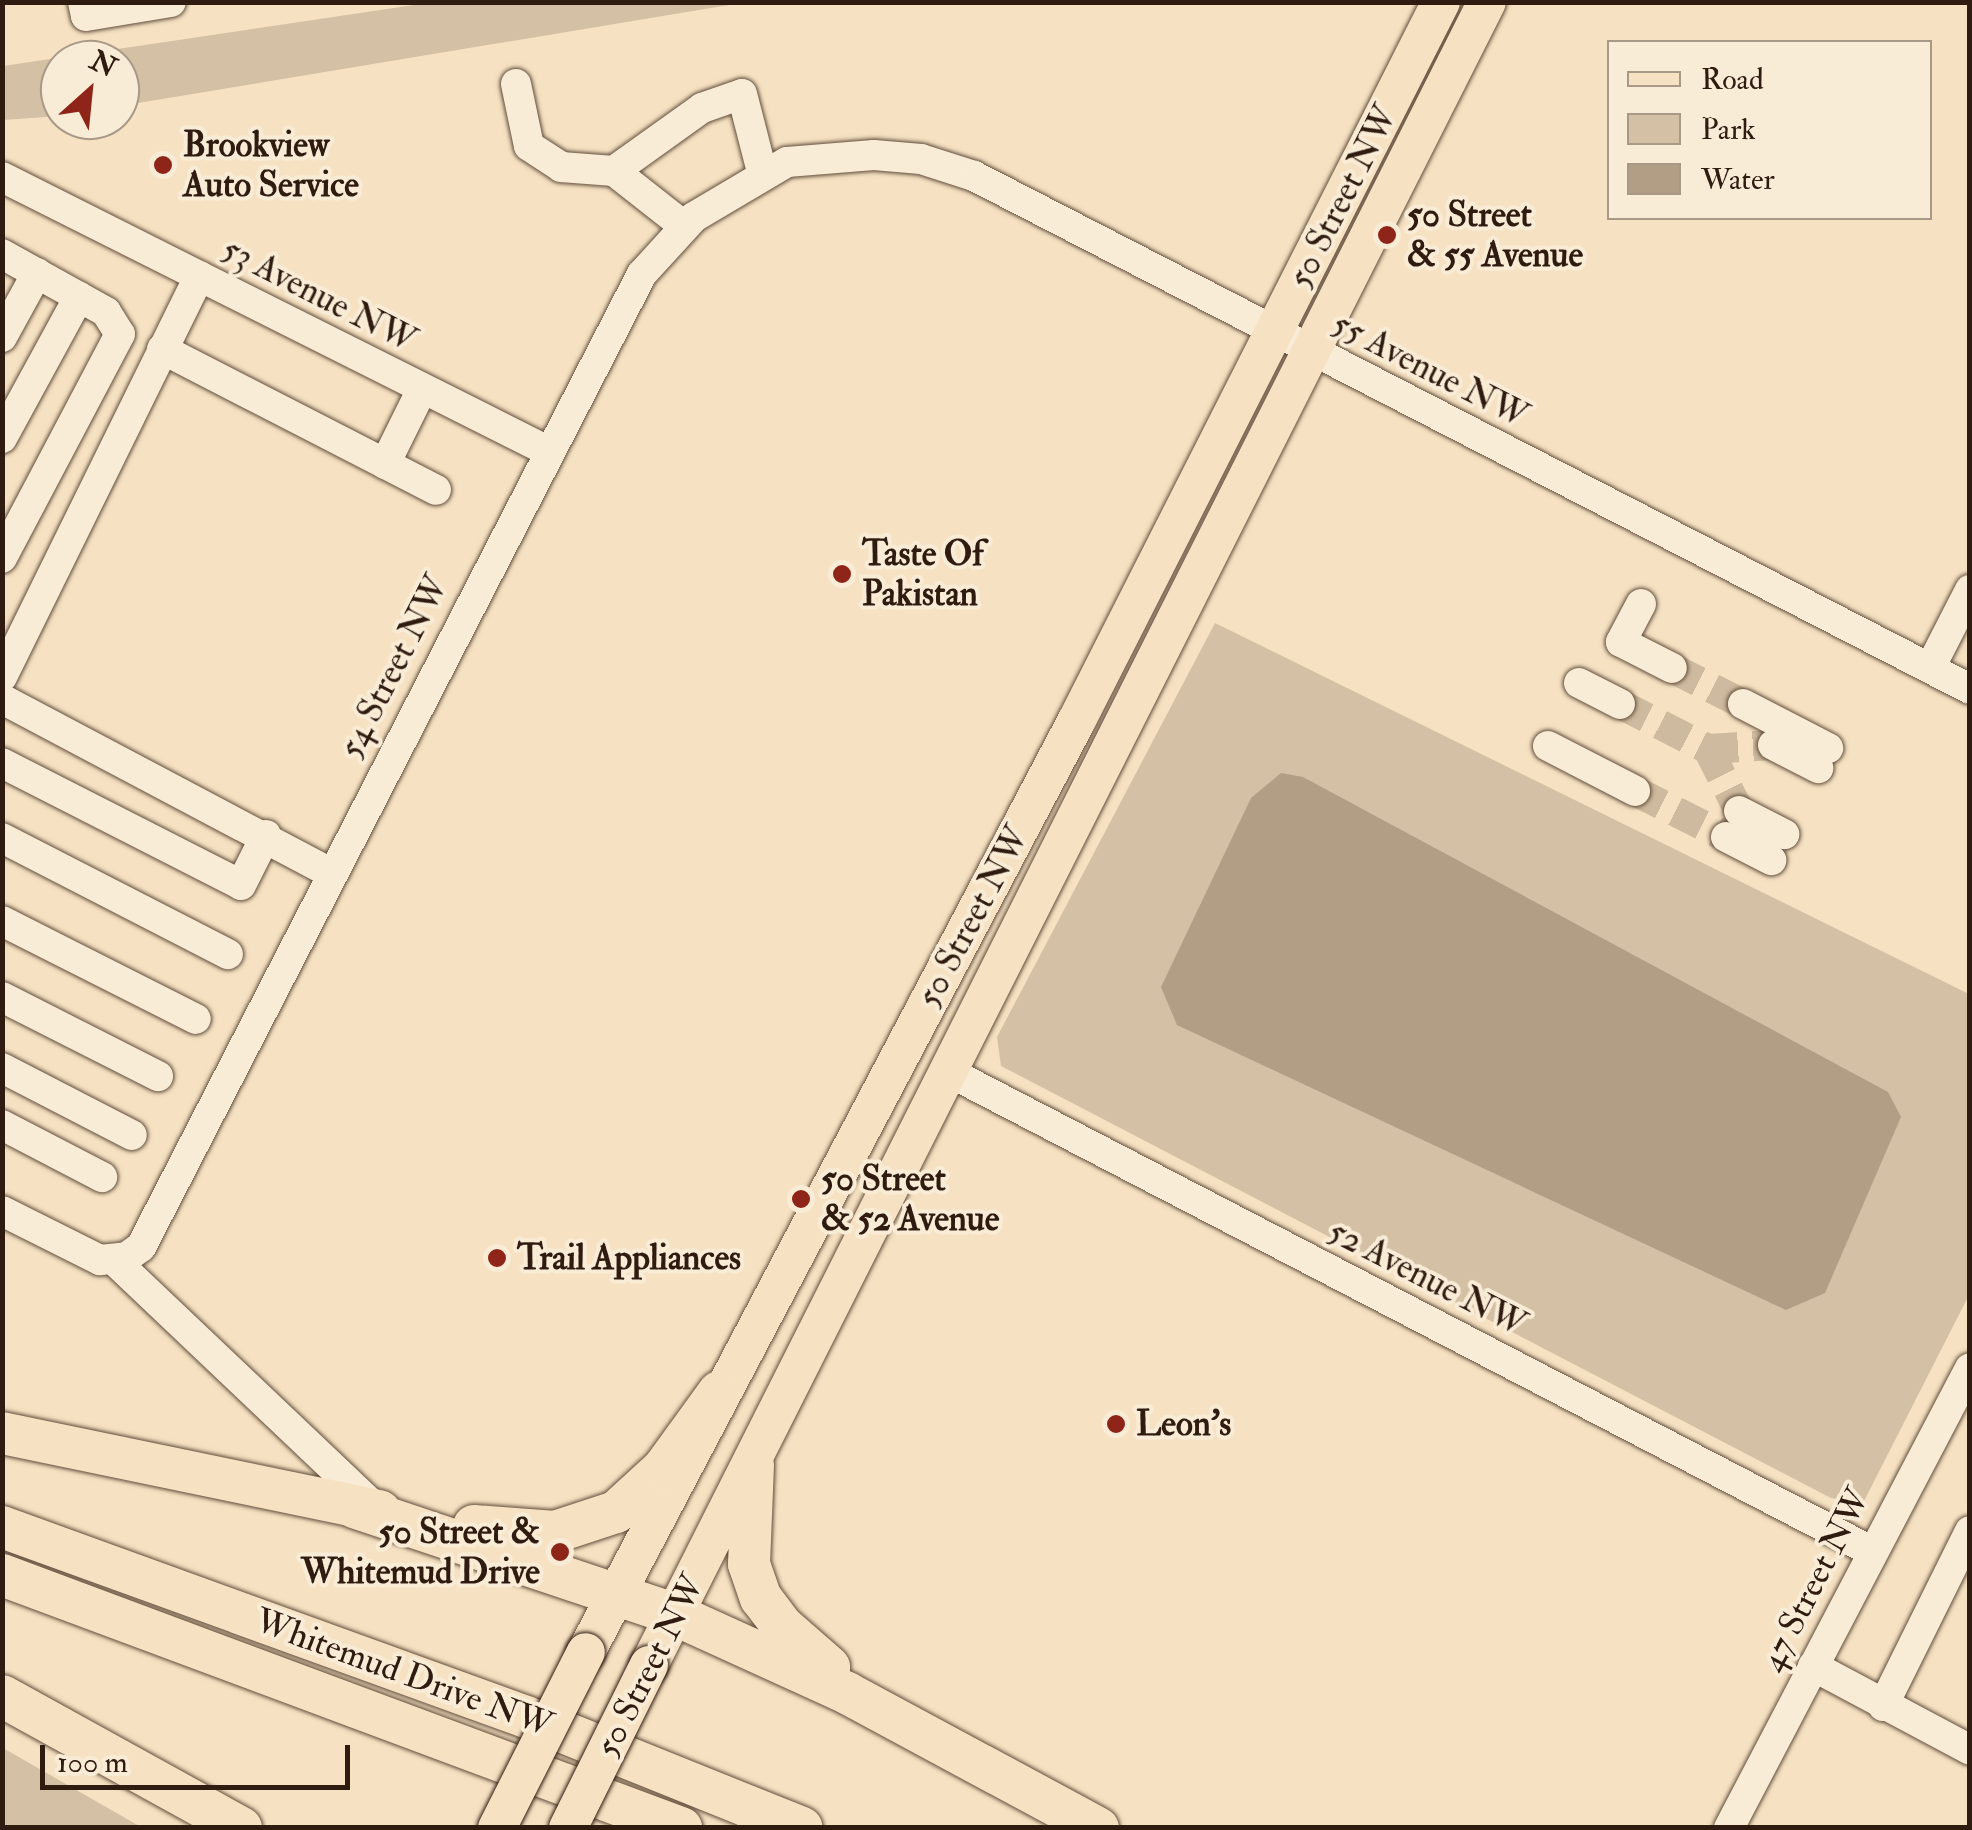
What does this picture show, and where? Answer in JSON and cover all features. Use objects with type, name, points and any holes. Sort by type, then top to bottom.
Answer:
[{"type":"highway","points":[[2,1433],[366,1509],[516,1533],[592,1522],[616,1512],[663,1469],[719,1392]]},
{"type":"highway","points":[[753,1465],[749,1564],[762,1598],[781,1625],[883,1712]]},
{"type":"highway","points":[[366,1509],[676,1615],[883,1712],[1098,1828]]},
{"type":"highway","name":"Whitemud Drive NW","points":[[2,1527],[526,1717],[802,1828]]},
{"type":"highway","name":"Whitemud Drive NW","points":[[2,1575],[681,1828]]},
{"type":"highway","points":[[2,1696],[227,1822]]},
{"type":"main road","name":"50 Street NW","points":[[497,1828],[719,1392],[1076,722],[1441,2]]},
{"type":"main road","name":"50 Street NW","points":[[568,1828],[1487,2]]},
{"type":"main road","points":[[948,1072],[937,1048],[944,1027],[1029,852],[1076,722]]},
{"type":"main road","points":[[804,1363],[824,1278],[906,1097],[909,1066],[902,1051]]},
{"type":"street","points":[[84,2],[86,16],[171,2]]},
{"type":"street","points":[[516,84],[529,146],[561,167],[614,171],[684,226]]},
{"type":"street","points":[[614,171],[702,108],[742,94],[774,167]]},
{"type":"street","name":"55 Avenue NW","points":[[774,167],[874,155],[921,159],[974,176],[1970,689]]},
{"type":"street","name":"54 Street NW","points":[[121,1259],[157,1220],[330,873],[642,274],[684,226],[774,167]]},
{"type":"street","name":"53 Avenue NW","points":[[2,176],[548,451]]},
{"type":"street","points":[[2,254],[106,312],[120,334],[2,558]]},
{"type":"street","points":[[2,337],[37,274]]},
{"type":"street","points":[[2,678],[199,276]]},
{"type":"street","points":[[2,438],[79,297]]},
{"type":"street","points":[[162,349],[436,490]]},
{"type":"street","points":[[386,464],[422,389]]},
{"type":"street","points":[[72,426],[116,448]]},
{"type":"street","points":[[1930,668],[1970,590]]},
{"type":"street","points":[[1640,604],[1621,642],[1672,668]]},
{"type":"street","points":[[1579,683],[1620,704]]},
{"type":"street","points":[[2,699],[330,873]]},
{"type":"street","points":[[1743,704],[1823,758],[1773,745]]},
{"type":"street","points":[[1548,746],[1635,791]]},
{"type":"street","points":[[2,763],[241,885],[266,836]]},
{"type":"street","points":[[1733,824],[1778,847]]},
{"type":"street","points":[[2,838],[228,954]]},
{"type":"street","points":[[2,921],[196,1019]]},
{"type":"street","points":[[2,997],[158,1076]]},
{"type":"street","points":[[2,1068],[132,1134]]},
{"type":"street","name":"52 Avenue NW","points":[[948,1072],[1872,1551]]},
{"type":"street","points":[[2,1126],[102,1177]]},
{"type":"street","points":[[2,1211],[90,1256],[121,1259],[366,1509]]},
{"type":"street","name":"47 Street NW","points":[[1730,1828],[1970,1368]]},
{"type":"street","points":[[1883,1706],[1970,1531]]},
{"type":"street","points":[[1813,1666],[1970,1750]]},
{"type":"green space","points":[[427,3],[741,3],[140,103],[140,46]]},
{"type":"green space","points":[[40,61],[40,117],[3,120],[3,66]]},
{"type":"green space","points":[[1215,623],[1969,994],[1969,1295],[1863,1503],[1831,1498],[1001,1066],[997,1037]]},
{"type":"green space","points":[[3,1748],[141,1827],[3,1827]]},
{"type":"water","points":[[1281,773],[1303,777],[1888,1092],[1901,1117],[1825,1293],[1786,1310],[1177,1025],[1161,987],[1251,798]]},
{"type":"tunnel","points":[[1672,668],[1743,704]]},
{"type":"tunnel","points":[[1620,704],[1708,749],[1739,811]]},
{"type":"tunnel","points":[[1708,749],[1773,745]]},
{"type":"tunnel","points":[[1635,791],[1726,837]]},
{"type":"place","name":"Brookview Auto Service","points":[[163,165]]},
{"type":"place","name":"50 Street & 55 Avenue","points":[[1387,235]]},
{"type":"place","name":"Taste Of Pakistan","points":[[842,574]]},
{"type":"place","name":"50 Street & 52 Avenue","points":[[801,1199]]},
{"type":"place","name":"Trail Appliances","points":[[497,1258]]},
{"type":"place","name":"Leon's","points":[[1116,1424]]},
{"type":"place","name":"50 Street & Whitemud Drive","points":[[560,1552]]}]
